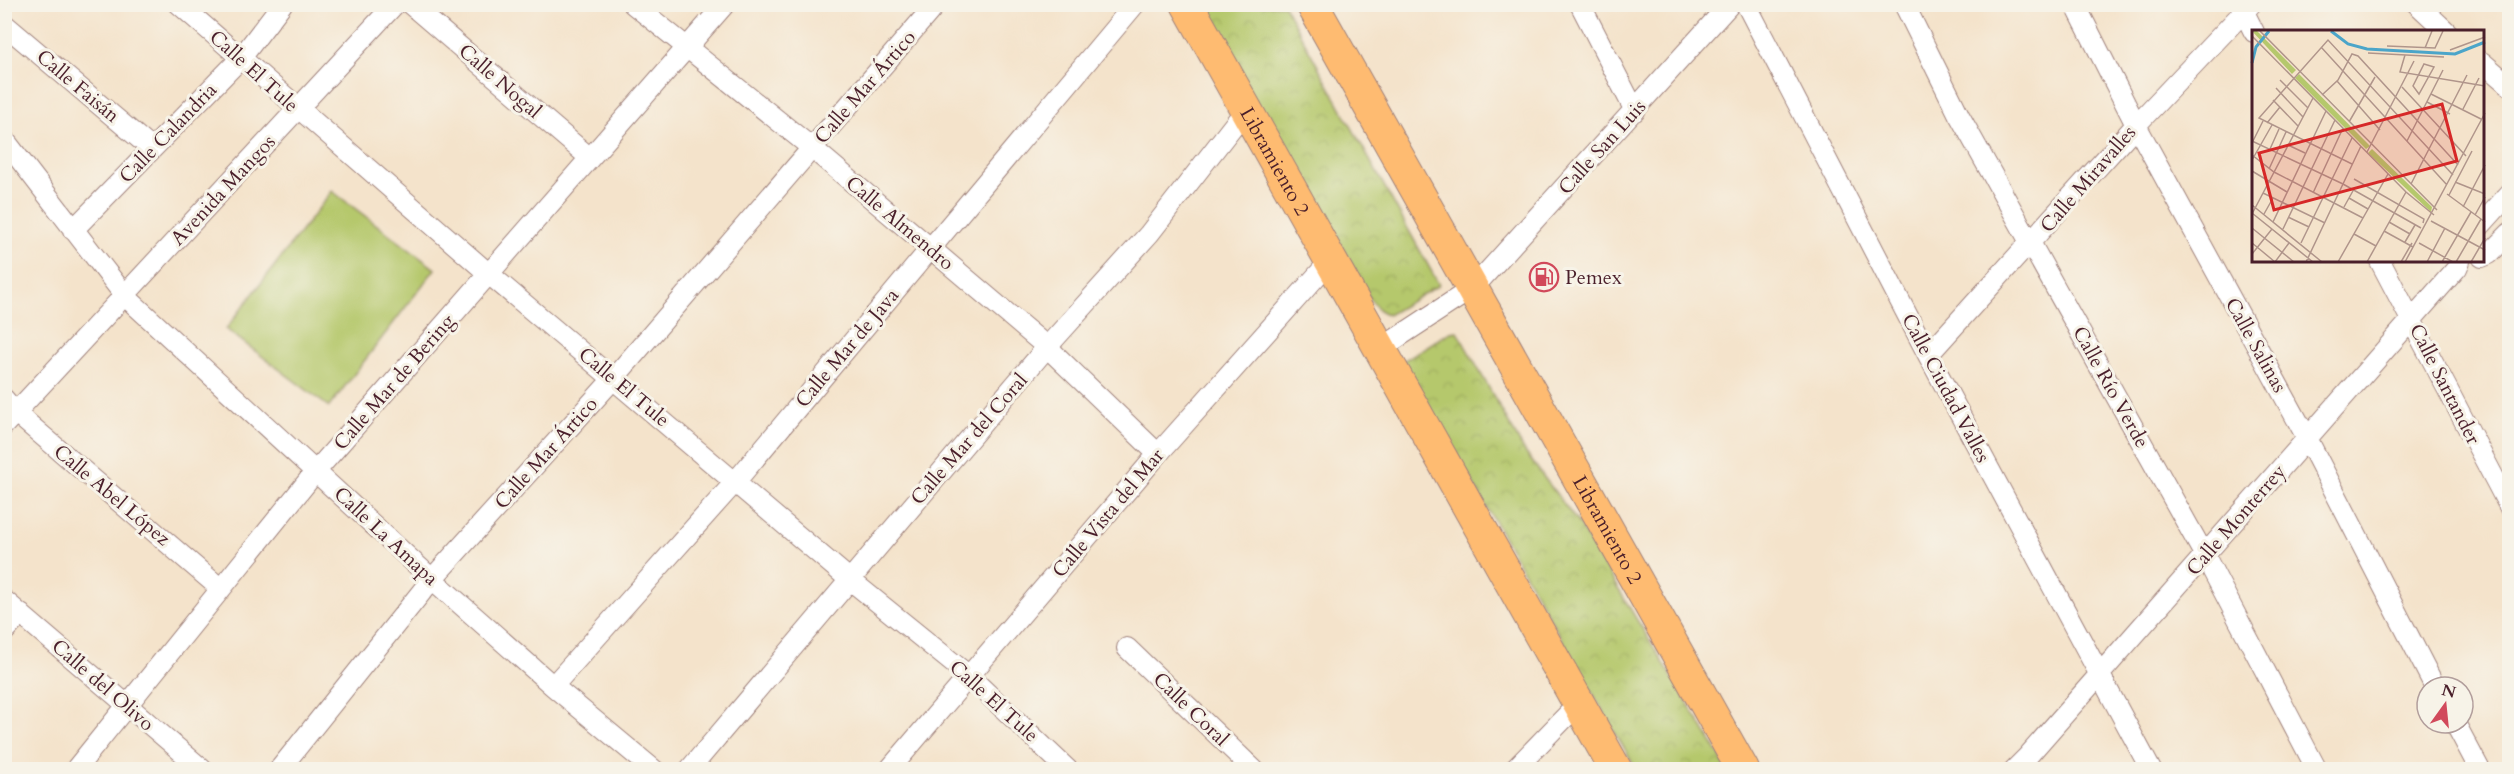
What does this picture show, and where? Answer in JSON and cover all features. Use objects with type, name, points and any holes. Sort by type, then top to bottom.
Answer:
[{"type":"main road","name":"Libramiento 2","points":[[1187,4],[1580,702],[1616,770]]},
{"type":"main road","name":"Libramiento 2","points":[[1312,4],[1743,770]]},
{"type":"street","name":"Calle El Tule","points":[[179,4],[297,110],[489,274],[849,579],[969,676],[1068,770]]},
{"type":"street","name":"Calle Calandria","points":[[73,230],[241,58],[282,4]]},
{"type":"street","name":"Avenida Mangos","points":[[8,412],[125,296],[395,4]]},
{"type":"street","name":"Calle Nogal","points":[[410,4],[590,158]]},
{"type":"street","name":"Calle Almendro","points":[[633,4],[812,148],[1047,347],[1158,454]]},
{"type":"street","name":"Calle Mar de Bering","points":[[75,770],[316,471],[726,4]]},
{"type":"street","name":"Calle Mar Ártico","points":[[279,770],[432,579],[614,378],[936,4]]},
{"type":"street","name":"Calle Mar de Java","points":[[553,686],[736,481],[1135,4]]},
{"type":"street","points":[[1580,4],[1635,111]]},
{"type":"street","name":"Calle San Luis","points":[[1473,288],[1730,4]]},
{"type":"street","name":"Calle Ciudad Valles","points":[[1746,4],[1928,355],[2151,770]]},
{"type":"street","name":"Calle Río Verde","points":[[1904,4],[1959,115],[2205,556],[2317,770]]},
{"type":"street","name":"Calle Salinas","points":[[2075,4],[2136,125],[2307,438],[2429,675]]},
{"type":"street","points":[[2416,4],[2445,30]]},
{"type":"street","points":[[2245,7],[2253,30]]},
{"type":"street","name":"Calle Miravalles","points":[[1928,355],[2245,7]]},
{"type":"street","name":"Calle Faisán","points":[[4,24],[152,149]]},
{"type":"street","points":[[2484,64],[2510,86]]},
{"type":"street","name":"Calle Mar del Coral","points":[[689,770],[1047,347],[1149,234],[1247,108]]},
{"type":"street","name":"Calle La Amapa","points":[[4,139],[125,296],[432,579],[553,686],[654,770]]},
{"type":"street","points":[[2484,222],[2510,193]]},
{"type":"street","points":[[2484,256],[2510,233]]},
{"type":"street","name":"Calle Vista del Mar","points":[[889,770],[1158,454],[1330,261]]},
{"type":"street","name":"Calle Santander","points":[[2381,262],[2510,508]]},
{"type":"street","name":"Calle Monterrey","points":[[2014,770],[2463,263]]},
{"type":"street","points":[[1380,349],[1473,288]]},
{"type":"street","name":"Calle Abel López","points":[[8,412],[221,588]]},
{"type":"street","name":"Calle del Olivo","points":[[4,600],[203,770]]},
{"type":"street","points":[[4,632],[21,614]]},
{"type":"street","name":"Calle Coral","points":[[1127,648],[1254,770]]},
{"type":"street","points":[[1514,770],[1580,702]]},
{"type":"street","points":[[2461,735],[2480,770]]},
{"type":"green space","points":[[1198,5],[1284,5],[1439,285],[1388,315],[1379,310],[1368,296],[1306,177],[1265,124]]},
{"type":"green space","points":[[332,191],[435,269],[329,407],[226,329]]},
{"type":"green space","points":[[1457,331],[1525,452],[1578,523],[1728,769],[1636,769],[1403,361],[1450,332]]},
{"type":"place","name":"Pemex","points":[[1544,277]]}]
